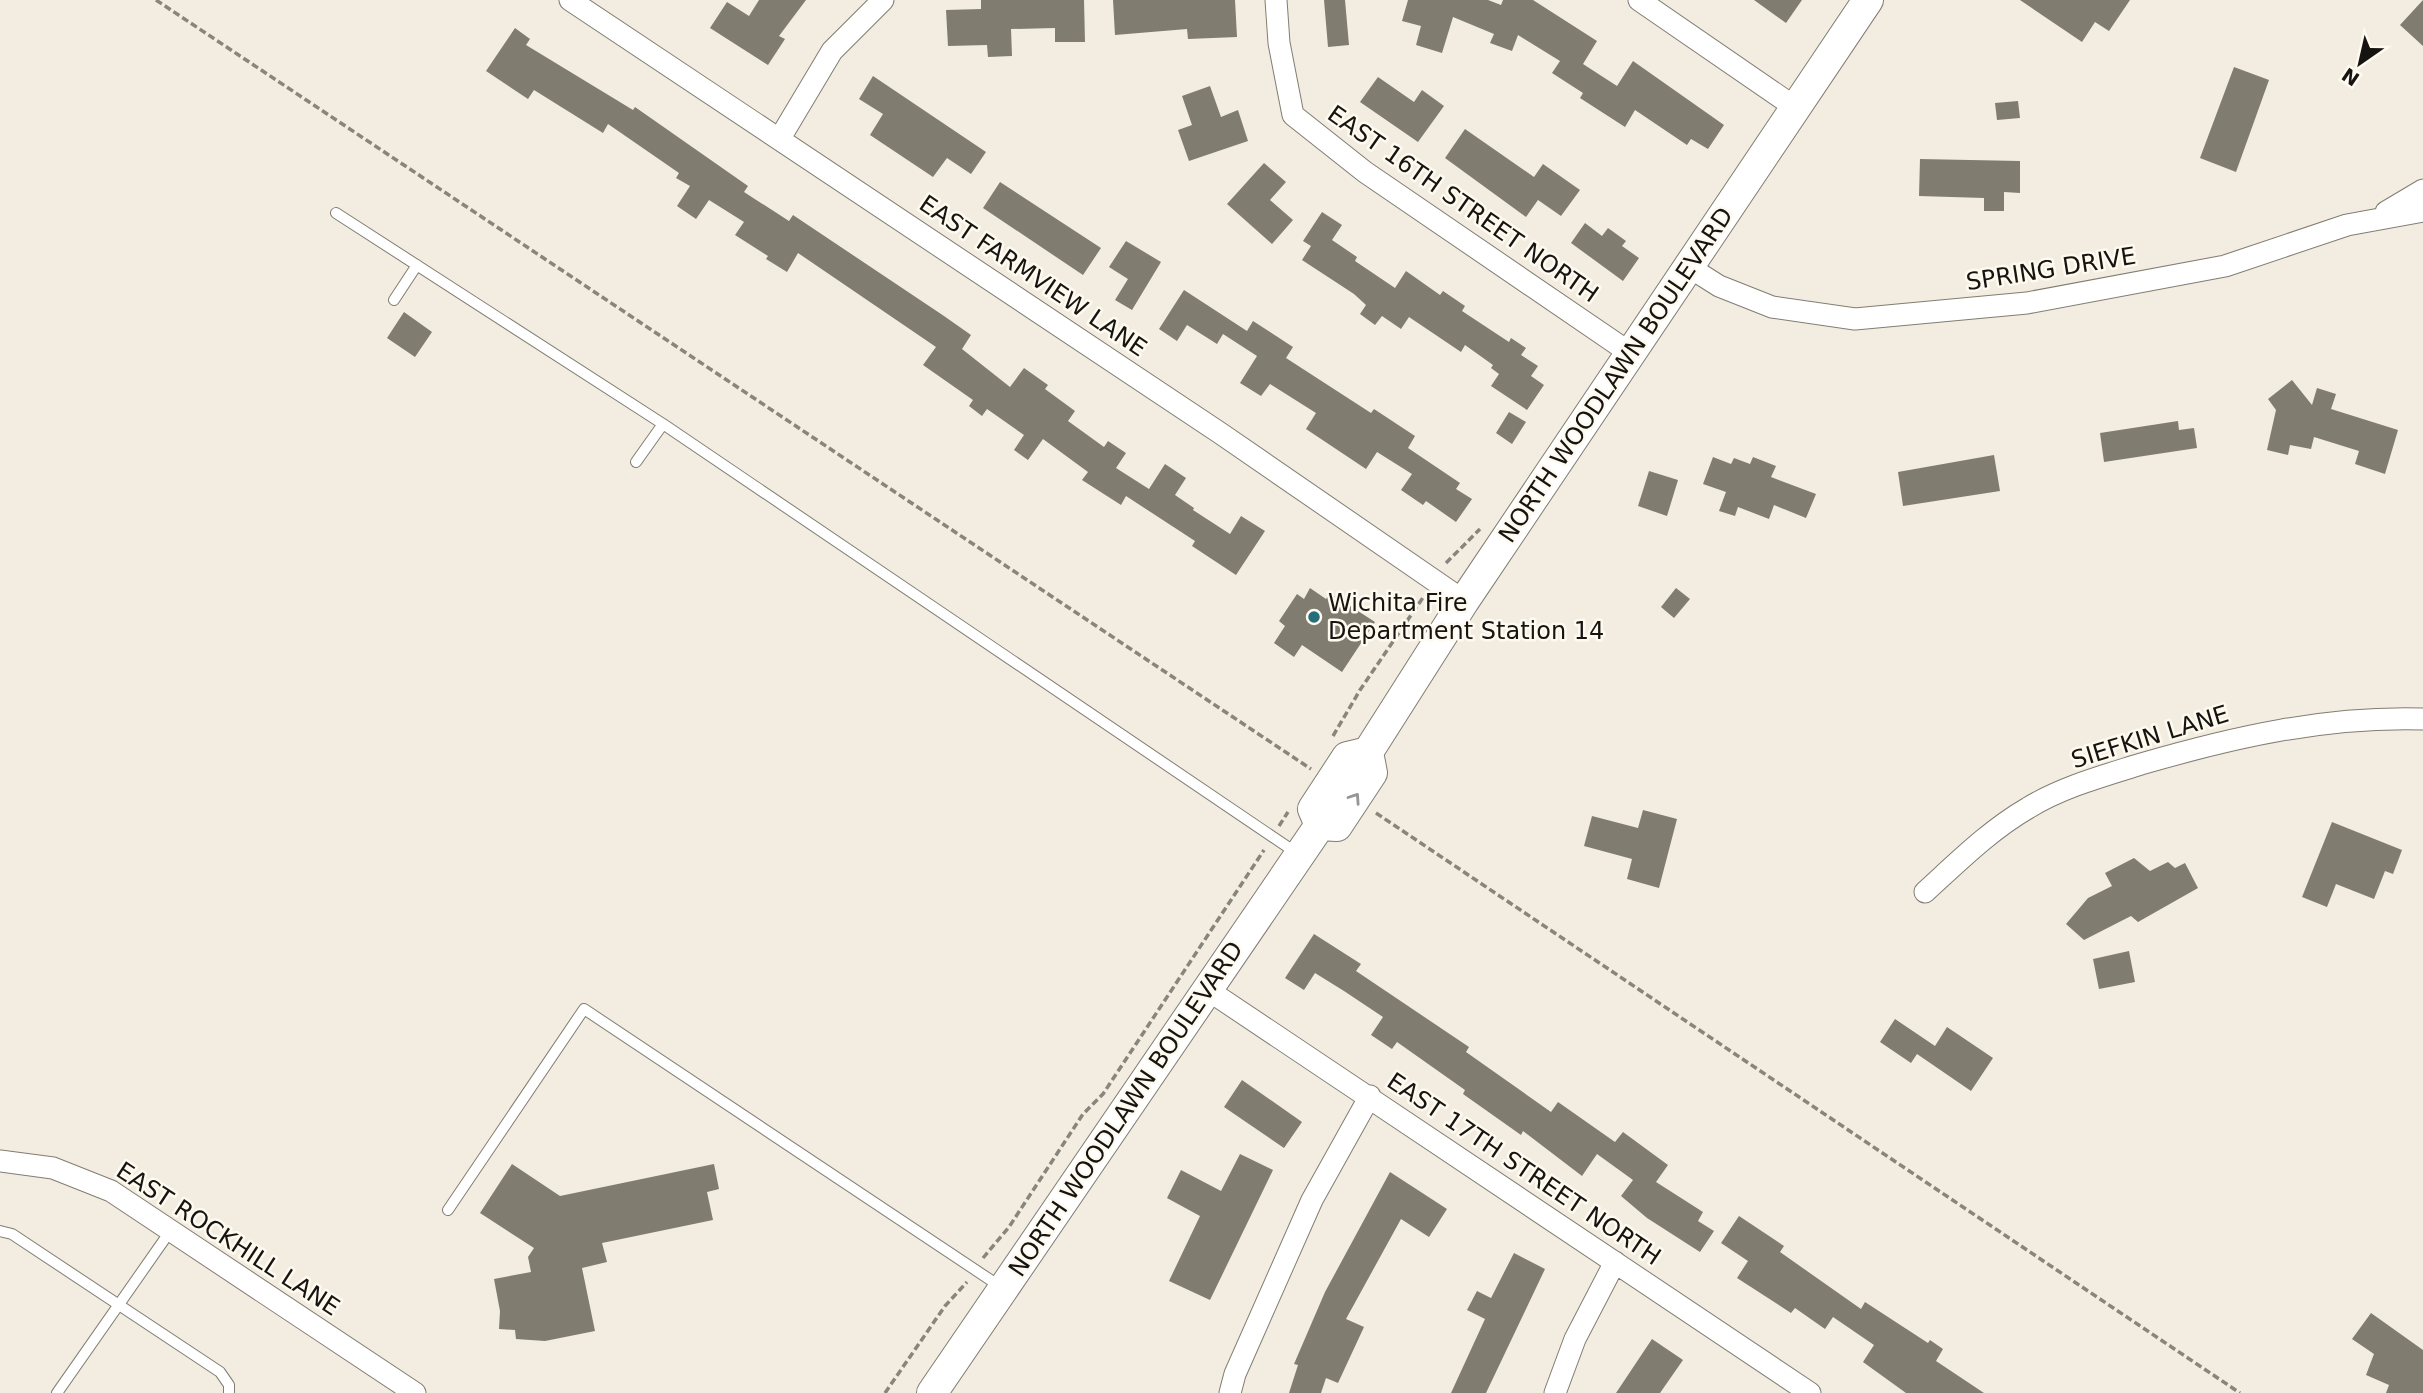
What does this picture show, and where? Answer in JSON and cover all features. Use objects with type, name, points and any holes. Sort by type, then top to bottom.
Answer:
[{"type":"main road","name":"NORTH WOODLAWN BOULEVARD","points":[[932,1393],[1320,825],[1337,826],[1372,773],[1368,752],[1464,601],[1868,0]]},
{"type":"street","name":"EAST FARMVIEW LANE","points":[[570,0],[780,138],[1464,601]]},
{"type":"street","points":[[780,138],[832,51],[883,0]]},
{"type":"street","name":"EAST 16TH STREET NORTH","points":[[1276,0],[1279,43],[1293,114],[1365,172],[1630,353]]},
{"type":"street","points":[[1639,0],[1796,108]]},
{"type":"street","points":[[2347,225],[2386,212],[2423,190]]},
{"type":"street","name":"SPRING DRIVE","points":[[1689,267],[1719,286],[1772,307],[1855,319],[2027,303],[2225,266],[2347,225],[2423,211]]},
{"type":"street","name":"SIEFKIN LANE","points":[[1925,892],[1981,841],[2028,807],[2088,780],[2226,739],[2313,724],[2423,719]]},
{"type":"street","name":"EAST 17TH STREET NORTH","points":[[1208,990],[1810,1393]]},
{"type":"street","points":[[1230,1393],[1235,1374],[1312,1200],[1370,1096]]},
{"type":"street","name":"EAST ROCKHILL LANE","points":[[0,1161],[52,1168],[111,1191],[415,1393]]},
{"type":"street","points":[[1555,1393],[1575,1339],[1615,1262]]},
{"type":"lane","points":[[336,213],[663,424],[1300,856]]},
{"type":"lane","points":[[394,300],[417,265]]},
{"type":"lane","points":[[636,462],[663,424]]},
{"type":"lane","points":[[449,1210],[584,1009],[1003,1288]]},
{"type":"lane","points":[[57,1393],[171,1230]]},
{"type":"lane","points":[[0,1231],[12,1234],[220,1373],[229,1385],[229,1393]]},
{"type":"path","points":[[156,0],[1312,769],[1305,781]]},
{"type":"path","points":[[1326,746],[1360,690],[1445,564],[1486,523]]},
{"type":"path","points":[[886,1393],[945,1306],[1017,1216],[1083,1114],[1103,1094],[1292,805]]},
{"type":"path","points":[[1367,807],[2240,1393]]},
{"type":"building","points":[[759,0],[806,0],[779,36],[785,39],[768,65],[710,28],[727,2],[749,16]]},
{"type":"building","points":[[981,0],[1084,0],[1085,42],[1055,42],[1055,28],[1011,29],[1012,56],[988,57],[987,45],[948,46],[946,10],[981,9]]},
{"type":"building","points":[[1113,0],[1235,0],[1237,37],[1188,39],[1187,29],[1115,35]]},
{"type":"building","points":[[1324,0],[1345,0],[1349,45],[1328,47]]},
{"type":"building","points":[[1408,0],[1488,0],[1501,5],[1503,0],[1533,0],[1597,41],[1583,64],[1617,86],[1633,61],[1724,125],[1708,149],[1691,139],[1687,145],[1635,110],[1625,127],[1580,98],[1583,93],[1552,73],[1560,61],[1518,35],[1512,51],[1490,43],[1494,34],[1453,17],[1442,53],[1416,45],[1421,26],[1402,21]]},
{"type":"building","points":[[1754,0],[1802,0],[1786,23]]},
{"type":"building","points":[[2020,0],[2130,0],[2109,31],[2095,22],[2082,42]]},
{"type":"building","points":[[2423,0],[2423,46],[2400,25]]},
{"type":"building","points":[[515,28],[530,39],[526,45],[633,110],[635,107],[748,186],[744,192],[789,221],[793,215],[971,335],[962,349],[1010,387],[1024,368],[1048,385],[1045,389],[1075,411],[1068,421],[1104,447],[1108,441],[1126,453],[1116,468],[1149,489],[1165,464],[1186,478],[1175,495],[1194,508],[1193,510],[1230,534],[1241,516],[1265,531],[1236,575],[1192,546],[1195,541],[1126,496],[1121,505],[1082,480],[1088,472],[1043,439],[1028,460],[1014,450],[1024,435],[987,409],[982,416],[969,406],[973,400],[923,365],[936,347],[798,253],[787,272],[766,259],[768,256],[735,235],[744,222],[709,200],[696,219],[677,206],[690,186],[676,178],[679,173],[608,124],[603,133],[534,90],[528,99],[486,71]]},
{"type":"building","points":[[2234,67],[2269,80],[2236,172],[2200,158]]},
{"type":"building","points":[[873,76],[986,152],[971,174],[947,158],[933,177],[870,135],[883,114],[859,99]]},
{"type":"building","points":[[1378,77],[1414,102],[1422,90],[1444,106],[1418,142],[1360,102]]},
{"type":"building","points":[[1210,86],[1221,117],[1238,110],[1248,141],[1189,161],[1178,130],[1192,125],[1182,96]]},
{"type":"building","points":[[2018,101],[2020,118],[1997,120],[1995,103]]},
{"type":"building","points":[[1465,129],[1534,177],[1543,164],[1580,190],[1561,216],[1538,200],[1526,217],[1445,158]]},
{"type":"building","points":[[1920,159],[2020,161],[2020,193],[2004,192],[2004,211],[1984,211],[1984,198],[1919,196]]},
{"type":"building","points":[[1264,163],[1286,182],[1270,200],[1293,220],[1272,244],[1227,204]]},
{"type":"building","points":[[1000,182],[1101,248],[1083,275],[983,208]]},
{"type":"building","points":[[1322,212],[1342,225],[1332,240],[1357,257],[1355,261],[1395,288],[1406,271],[1440,295],[1443,291],[1465,306],[1462,311],[1509,342],[1511,338],[1526,348],[1521,355],[1538,366],[1531,376],[1544,385],[1527,410],[1491,386],[1499,374],[1491,368],[1493,365],[1465,345],[1461,352],[1409,317],[1401,329],[1382,316],[1375,325],[1360,314],[1366,305],[1354,294],[1302,260],[1311,246],[1303,241]]},
{"type":"building","points":[[1585,223],[1602,236],[1608,228],[1626,241],[1622,246],[1639,258],[1623,281],[1571,243]]},
{"type":"building","points":[[1126,241],[1161,262],[1132,310],[1115,300],[1128,279],[1109,267]]},
{"type":"building","points":[[1184,290],[1247,331],[1253,321],[1293,347],[1286,358],[1371,413],[1374,409],[1415,436],[1408,448],[1460,483],[1456,489],[1472,499],[1456,522],[1426,501],[1423,505],[1401,490],[1412,474],[1377,452],[1366,469],[1306,429],[1316,413],[1270,384],[1261,396],[1240,383],[1257,356],[1223,334],[1217,344],[1187,325],[1177,341],[1159,329]]},
{"type":"building","points":[[404,312],[432,332],[415,357],[387,338]]},
{"type":"building","points":[[2292,380],[2312,405],[2317,388],[2336,394],[2331,409],[2398,430],[2385,474],[2355,464],[2359,451],[2314,437],[2311,449],[2290,445],[2288,455],[2267,450],[2276,410],[2268,399]]},
{"type":"building","points":[[1509,412],[1526,422],[1512,444],[1496,433]]},
{"type":"building","points":[[2178,421],[2179,430],[2194,428],[2197,448],[2104,462],[2100,433]]},
{"type":"building","points":[[1994,455],[2000,491],[1903,506],[1898,472]]},
{"type":"building","points":[[1713,457],[1731,464],[1734,458],[1750,464],[1753,457],[1776,466],[1771,477],[1816,494],[1806,518],[1774,505],[1769,519],[1738,507],[1735,516],[1719,511],[1726,492],[1703,484]]},
{"type":"building","points":[[1649,471],[1678,480],[1667,516],[1638,506]]},
{"type":"building","points":[[1310,588],[1326,599],[1330,593],[1375,622],[1342,672],[1302,645],[1294,657],[1274,643],[1285,626],[1279,621],[1297,594],[1304,599]]},
{"type":"building","points":[[1676,588],[1690,599],[1674,618],[1661,607]]},
{"type":"building","points":[[1643,810],[1677,819],[1659,888],[1627,879],[1632,859],[1584,846],[1592,816],[1638,828]]},
{"type":"building","points":[[2332,822],[2402,850],[2393,874],[2385,871],[2374,899],[2336,884],[2327,907],[2302,897]]},
{"type":"building","points":[[2134,858],[2150,871],[2168,862],[2175,868],[2185,863],[2198,888],[2138,922],[2131,916],[2084,940],[2066,924],[2088,898],[2112,886],[2105,873]]},
{"type":"building","points":[[1314,934],[1361,964],[1356,971],[1469,1047],[1466,1052],[1551,1112],[1558,1102],[1615,1142],[1623,1132],[1668,1165],[1656,1182],[1703,1212],[1698,1221],[1714,1231],[1700,1252],[1647,1218],[1621,1196],[1633,1180],[1597,1154],[1582,1176],[1523,1131],[1521,1135],[1463,1094],[1465,1090],[1397,1042],[1392,1049],[1371,1035],[1383,1017],[1344,991],[1315,973],[1304,990],[1285,978]]},
{"type":"building","points":[[2129,951],[2135,982],[2099,989],[2093,959]]},
{"type":"building","points":[[1895,1019],[1935,1046],[1947,1027],[1993,1058],[1971,1091],[1917,1054],[1911,1063],[1880,1042]]},
{"type":"building","points":[[1242,1080],[1302,1122],[1284,1148],[1224,1107]]},
{"type":"building","points":[[1240,1154],[1273,1170],[1210,1300],[1169,1281],[1200,1216],[1167,1198],[1181,1170],[1221,1191]]},
{"type":"building","points":[[512,1164],[560,1196],[714,1164],[719,1189],[707,1192],[713,1220],[602,1243],[607,1262],[582,1268],[595,1331],[545,1341],[516,1339],[515,1330],[499,1329],[500,1311],[494,1279],[531,1272],[528,1257],[534,1248],[480,1213]]},
{"type":"building","points":[[1390,1172],[1447,1209],[1429,1237],[1401,1219],[1346,1319],[1364,1327],[1338,1383],[1326,1378],[1321,1393],[1289,1393],[1298,1365],[1294,1364],[1325,1292]]},
{"type":"building","points":[[1739,1216],[1784,1246],[1780,1252],[1861,1309],[1865,1302],[1928,1343],[1930,1340],[1943,1349],[1936,1361],[1984,1393],[1906,1393],[1863,1362],[1874,1345],[1833,1317],[1825,1329],[1795,1308],[1791,1313],[1737,1278],[1748,1261],[1721,1243]]},
{"type":"building","points":[[1514,1253],[1545,1269],[1486,1393],[1451,1393],[1485,1319],[1467,1310],[1477,1291],[1491,1298]]},
{"type":"building","points":[[2371,1313],[2423,1350],[2423,1393],[2386,1393],[2389,1385],[2366,1375],[2374,1354],[2352,1339]]},
{"type":"building","points":[[1652,1339],[1683,1360],[1660,1393],[1616,1393]]},
{"type":"place","name":"Wichita Fire Department Station 14","points":[[1314,617]]}]
